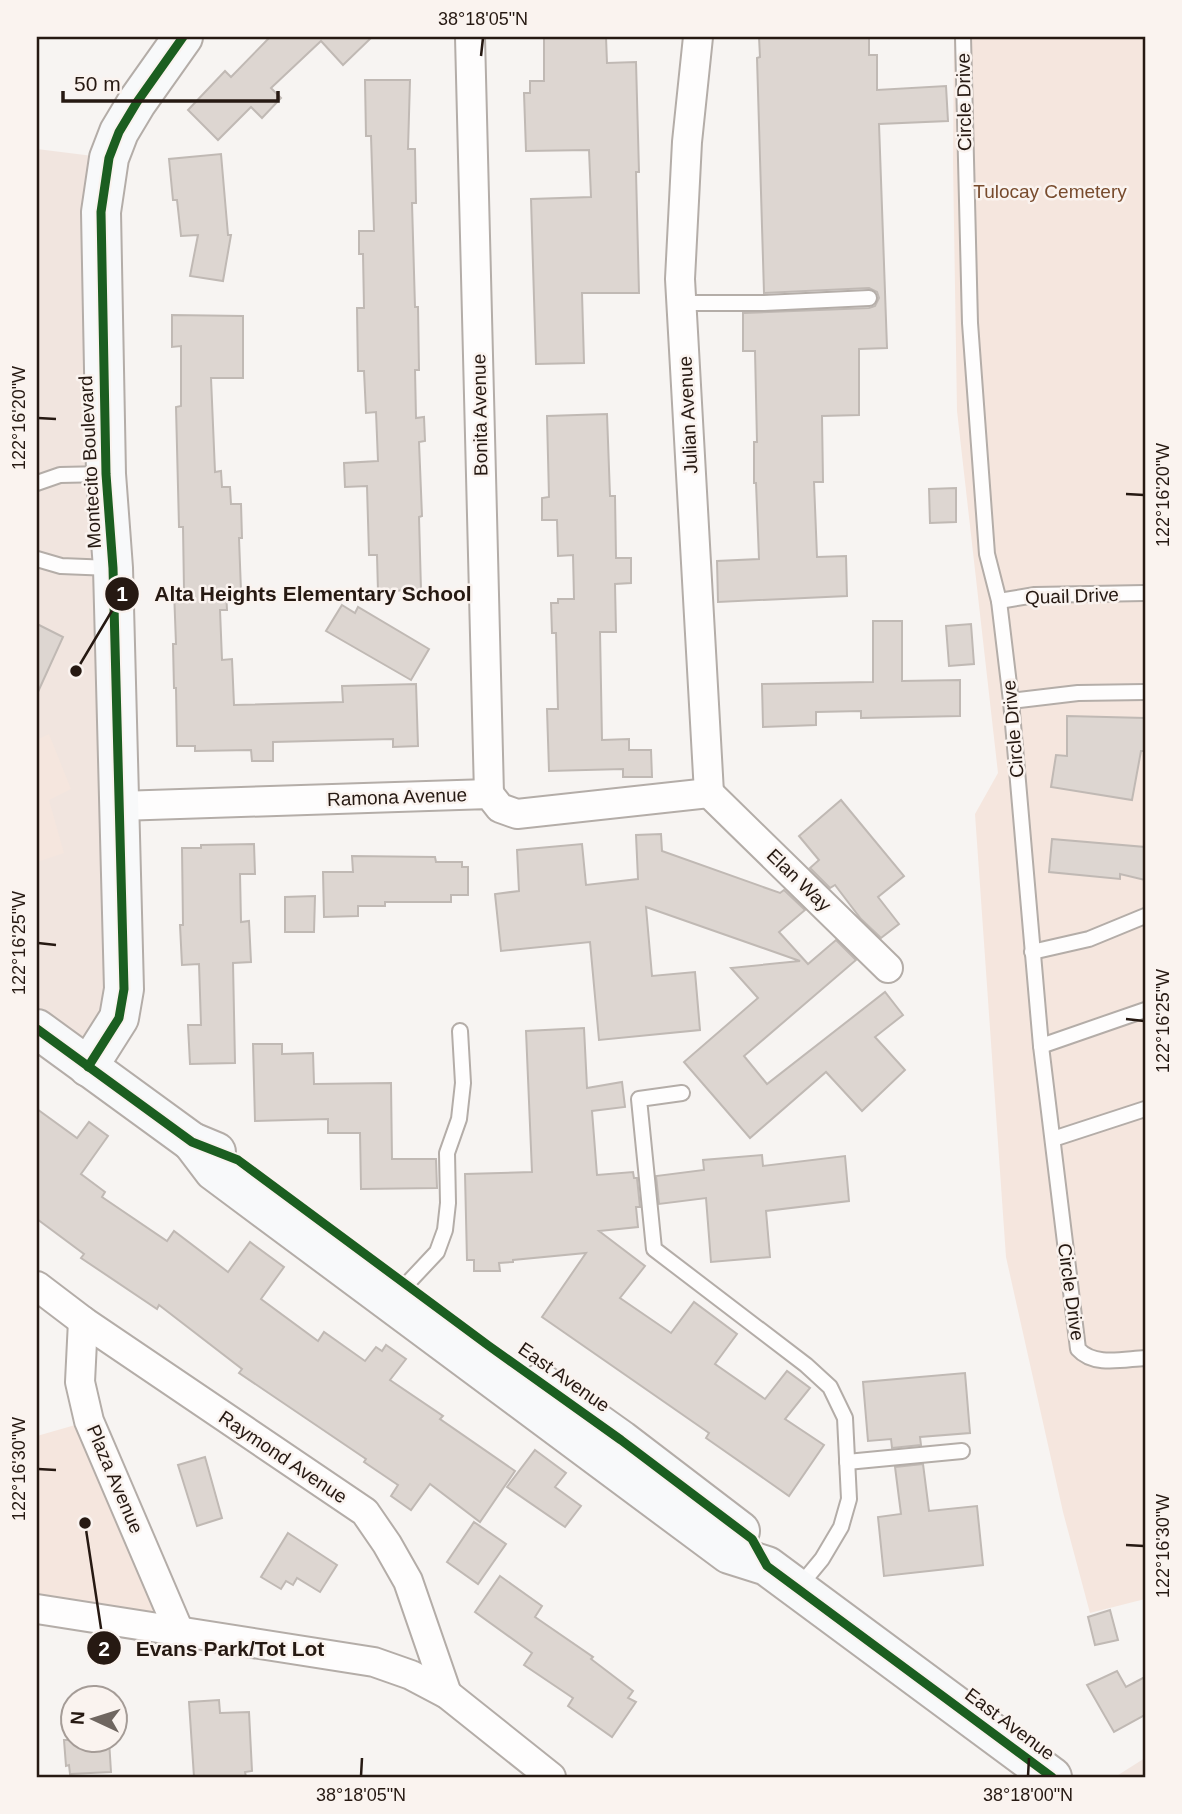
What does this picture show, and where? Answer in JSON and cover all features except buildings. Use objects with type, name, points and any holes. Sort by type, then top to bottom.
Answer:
[{"type":"street","name":"Montecito Boulevard","points":[[89,1068],[119,1018],[124,989],[113,568],[106,474],[101,266],[103,192],[109,158],[119,132],[183,37]]},
{"type":"street","name":"Bonita Avenue","points":[[470,37],[489,794]]},
{"type":"street","name":"Julian Avenue","points":[[698,37],[687,142],[680,279],[709,793]]},
{"type":"street","name":"Ramona Avenue","points":[[119,806],[489,794],[500,808],[517,814],[709,793]]},
{"type":"street","name":"Elan Way","points":[[709,793],[888,968]]},
{"type":"street","name":"East Avenue","points":[[37,1029],[192,1142],[238,1160],[621,1440],[752,1539],[767,1566]]},
{"type":"street","name":"East Avenue","points":[[192,1142],[214,1171],[620,1475],[729,1554],[767,1566],[1052,1777]]},
{"type":"street","name":"Raymond Avenue","points":[[37,1286],[83,1321],[365,1512],[408,1581],[447,1694]]},
{"type":"street","name":"Plaza Avenue","points":[[83,1321],[80,1382],[89,1421],[179,1631]]},
{"type":"street","points":[[37,1609],[374,1662],[411,1675],[447,1694],[551,1777]]},
{"type":"lane","name":"Circle Drive","points":[[963,37],[971,336],[987,554],[999,601],[1012,701],[1041,1045],[1078,1349],[1089,1358],[1145,1358]]},
{"type":"lane","points":[[682,303],[764,303],[869,298]]},
{"type":"lane","points":[[37,482],[60,475],[106,474]]},
{"type":"lane","points":[[37,559],[61,566],[113,568]]},
{"type":"lane","name":"Quail Drive","points":[[999,601],[1035,595],[1145,593]]},
{"type":"lane","points":[[1012,701],[1078,693],[1145,692]]},
{"type":"lane","points":[[1032,952],[1089,939],[1145,916]]},
{"type":"lane","points":[[1041,1045],[1145,1010]]},
{"type":"lane","points":[[406,1285],[437,1252],[445,1230],[448,1203],[447,1153],[459,1119],[463,1083],[460,1031]]},
{"type":"lane","points":[[682,1093],[639,1099],[654,1249],[806,1365],[830,1387],[845,1418],[849,1499],[841,1527],[822,1559],[798,1589]]},
{"type":"lane","points":[[1053,1139],[1145,1109]]},
{"type":"lane","points":[[847,1462],[962,1451]]},
{"type":"shaded area","points":[[37,149],[109,158],[124,989],[88,1067],[37,1029]]},
{"type":"shaded area","points":[[1145,1758],[1145,1777],[1115,1777]]},
{"type":"green space","name":"Tulocay Cemetery","points":[[954,37],[1145,37],[1145,1599],[1090,1613],[1063,1512],[1006,1257],[975,814],[998,773],[957,411]]},
{"type":"green space","points":[[49,734],[71,789],[49,800],[64,853],[37,862],[37,740]]},
{"type":"green space","points":[[89,1421],[179,1631],[37,1609],[37,1436]]},
{"type":"cycle path","points":[[88,1067],[119,1018],[124,989],[113,568],[106,474],[101,212],[109,158],[119,132],[183,37]]},
{"type":"cycle path","points":[[37,1029],[192,1142],[238,1160],[621,1440],[752,1539],[767,1566],[1052,1777]]},
{"type":"place","name":"Alta Heights Elementary School","points":[[76,671]]},
{"type":"place","name":"Evans Park/Tot Lot","points":[[85,1523]]}]
